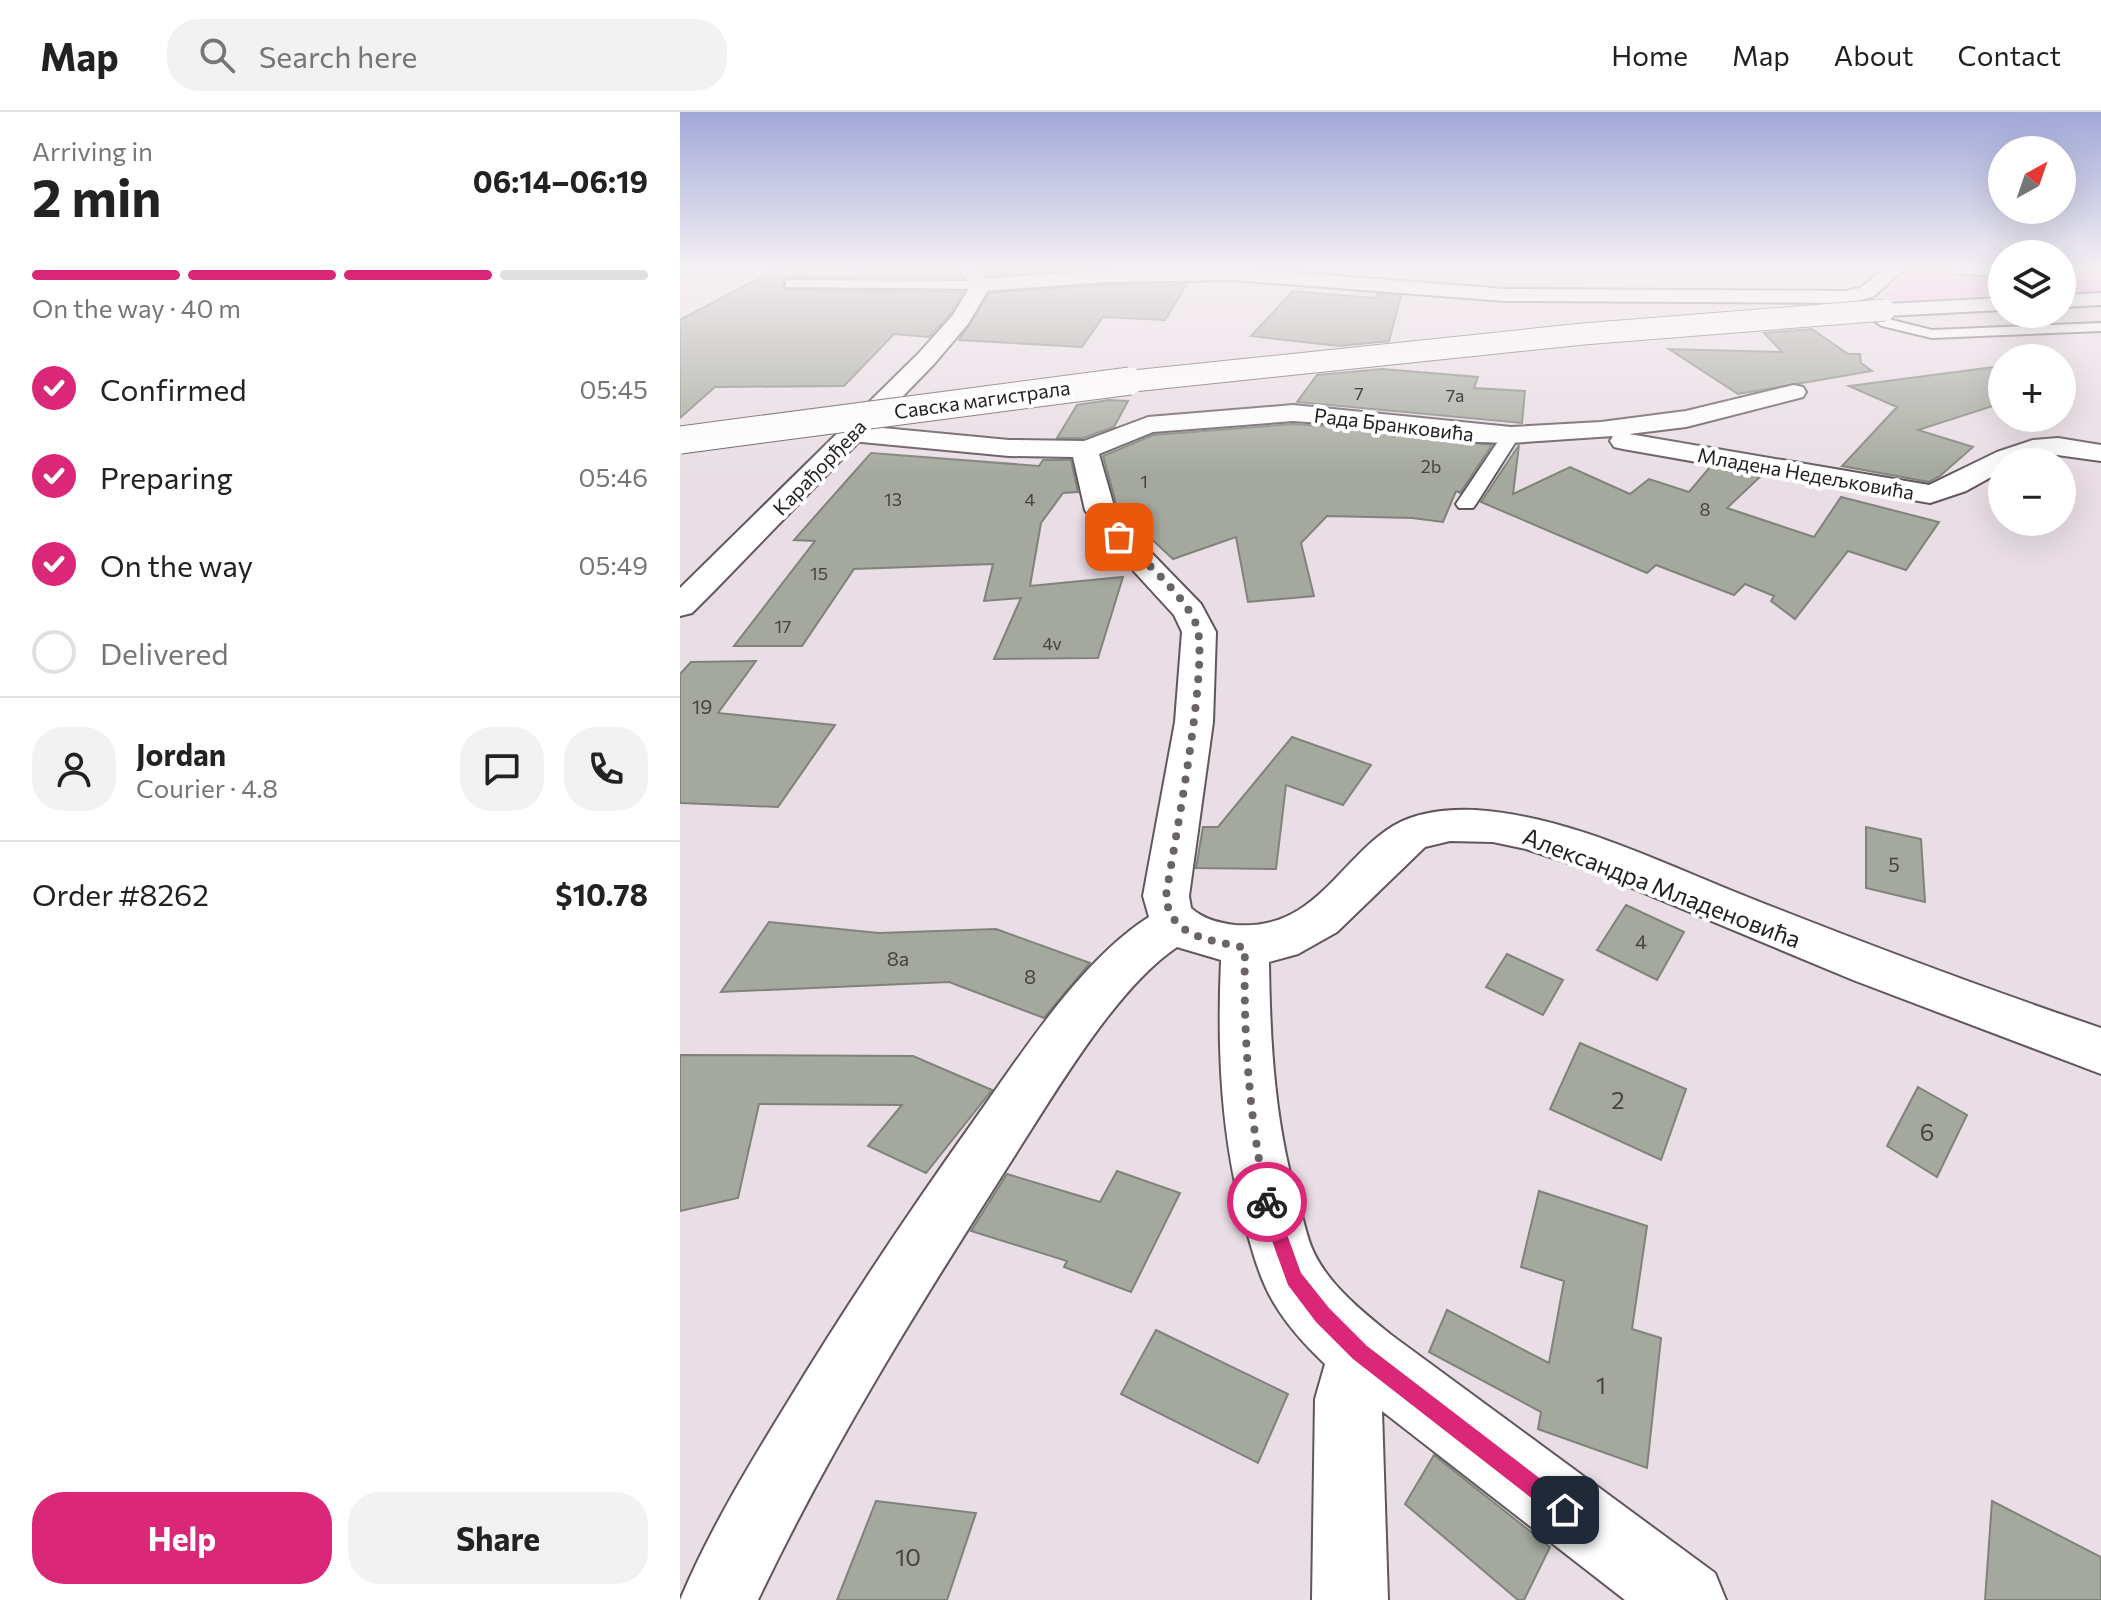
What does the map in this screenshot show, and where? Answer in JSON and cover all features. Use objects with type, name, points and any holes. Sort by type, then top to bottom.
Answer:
[{"type":"street","name":"Карађорђева","points":[[680,606],[945,336]]},
{"type":"street","name":"Савска магистрала","points":[[680,440],[1067,387],[1533,336]]},
{"type":"street","name":"Рада Бранковића","points":[[851,433],[1009,448],[1084,449],[1106,444],[1148,425],[1293,413],[1366,418],[1477,434],[1511,435],[1601,430],[1686,419],[1794,392]]},
{"type":"street","name":"Младена Недељковића","points":[[1601,430],[1628,444],[1758,463],[1930,494],[2034,448],[2057,446],[2101,453]]},
{"type":"street","points":[[1084,449],[1100,510],[1119,537],[1189,611],[1199,632],[1194,722],[1166,896],[1167,912],[1185,931],[1245,948],[1246,1056],[1253,1132],[1267,1201],[1294,1279],[1322,1315],[1360,1352],[1611,1546],[1688,1600]]},
{"type":"street","name":"Александра Младеновића","points":[[1245,948],[1277,943],[1317,924],[1408,837],[1434,828],[1464,824],[1504,828],[1573,848],[1812,943],[2101,1051]]},
{"type":"street","points":[[718,1600],[764,1505],[818,1413],[1013,1110],[1127,960],[1142,946],[1176,924]]},
{"type":"street","points":[[1350,1600],[1349,1399],[1360,1352]]},
{"type":"lane","points":[[1466,504],[1511,435]]},
{"type":"building","points":[[680,336],[892,336],[844,386],[715,387],[680,418]]},
{"type":"building","points":[[961,336],[1089,336],[1082,347],[959,340]]},
{"type":"building","points":[[1255,336],[1390,336],[1389,341],[1339,346]]},
{"type":"building","points":[[1767,336],[1823,336],[1848,354],[1860,354],[1861,363],[1872,371],[1738,394],[1669,349],[1782,352]]},
{"type":"building","points":[[1988,368],[1988,408],[1918,430],[1973,447],[1929,482],[1842,466],[1897,407],[1849,386]]},
{"type":"building","points":[[1382,369],[1478,377],[1474,388],[1525,391],[1522,423],[1297,402],[1317,375]]},
{"type":"building","points":[[1109,400],[1128,401],[1114,427],[1083,438],[1057,438],[1077,405]]},
{"type":"building","points":[[1293,424],[1366,429],[1492,445],[1460,493],[1456,491],[1443,522],[1327,516],[1301,543],[1314,596],[1248,602],[1236,537],[1173,559],[1117,507],[1103,456],[1153,435]]},
{"type":"building","points":[[1519,445],[1513,494],[1570,467],[1630,494],[1649,479],[1689,492],[1710,467],[1761,476],[1727,508],[1814,537],[1841,497],[1939,522],[1906,570],[1848,551],[1795,619],[1771,601],[1774,596],[1745,584],[1734,595],[1656,565],[1647,573],[1481,502]]},
{"type":"building","points":[[871,453],[1039,466],[1043,460],[1071,460],[1078,492],[1063,493],[1041,523],[1030,586],[1123,577],[1098,658],[994,659],[1021,598],[984,601],[993,564],[854,569],[802,646],[734,646],[815,541],[794,540]]},
{"type":"building","points":[[756,661],[718,713],[835,725],[778,807],[680,803],[680,674],[691,662]]},
{"type":"building","points":[[1292,737],[1371,765],[1343,805],[1286,785],[1276,869],[1196,868],[1203,827],[1218,827]]},
{"type":"building","points":[[1866,827],[1921,839],[1925,902],[1866,888]]},
{"type":"building","points":[[1626,905],[1684,932],[1657,980],[1597,950]]},
{"type":"building","points":[[769,922],[879,933],[996,929],[1090,963],[1044,1018],[949,982],[721,992]]},
{"type":"building","points":[[1507,954],[1563,980],[1543,1015],[1486,987]]},
{"type":"building","points":[[1580,1043],[1686,1089],[1661,1160],[1550,1109]]},
{"type":"building","points":[[680,1055],[913,1056],[992,1090],[926,1173],[868,1146],[902,1105],[759,1104],[738,1198],[680,1211]]},
{"type":"building","points":[[1918,1087],[1967,1115],[1937,1177],[1887,1146]]},
{"type":"building","points":[[1117,1171],[1180,1193],[1131,1292],[1064,1267],[1067,1261],[971,1231],[1007,1174],[1100,1202]]},
{"type":"building","points":[[1539,1191],[1647,1226],[1632,1329],[1661,1338],[1647,1468],[1538,1429],[1541,1412],[1429,1352],[1447,1310],[1549,1363],[1564,1281],[1521,1267]]},
{"type":"building","points":[[1156,1330],[1288,1394],[1258,1463],[1121,1394]]},
{"type":"building","points":[[1434,1455],[1550,1547],[1524,1600],[1518,1600],[1405,1504]]},
{"type":"building","points":[[876,1501],[976,1513],[947,1600],[837,1600]]},
{"type":"building","points":[[1992,1501],[2101,1557],[2101,1600],[1985,1600]]},
{"type":"way so far","points":[[1119,537],[1189,611],[1199,632],[1194,722],[1166,896],[1167,912],[1185,931],[1245,948],[1243,1010],[1246,1056],[1253,1132],[1267,1202]]},
{"type":"route","points":[[1267,1202],[1294,1279],[1322,1315],[1360,1352],[1565,1510]]}]
